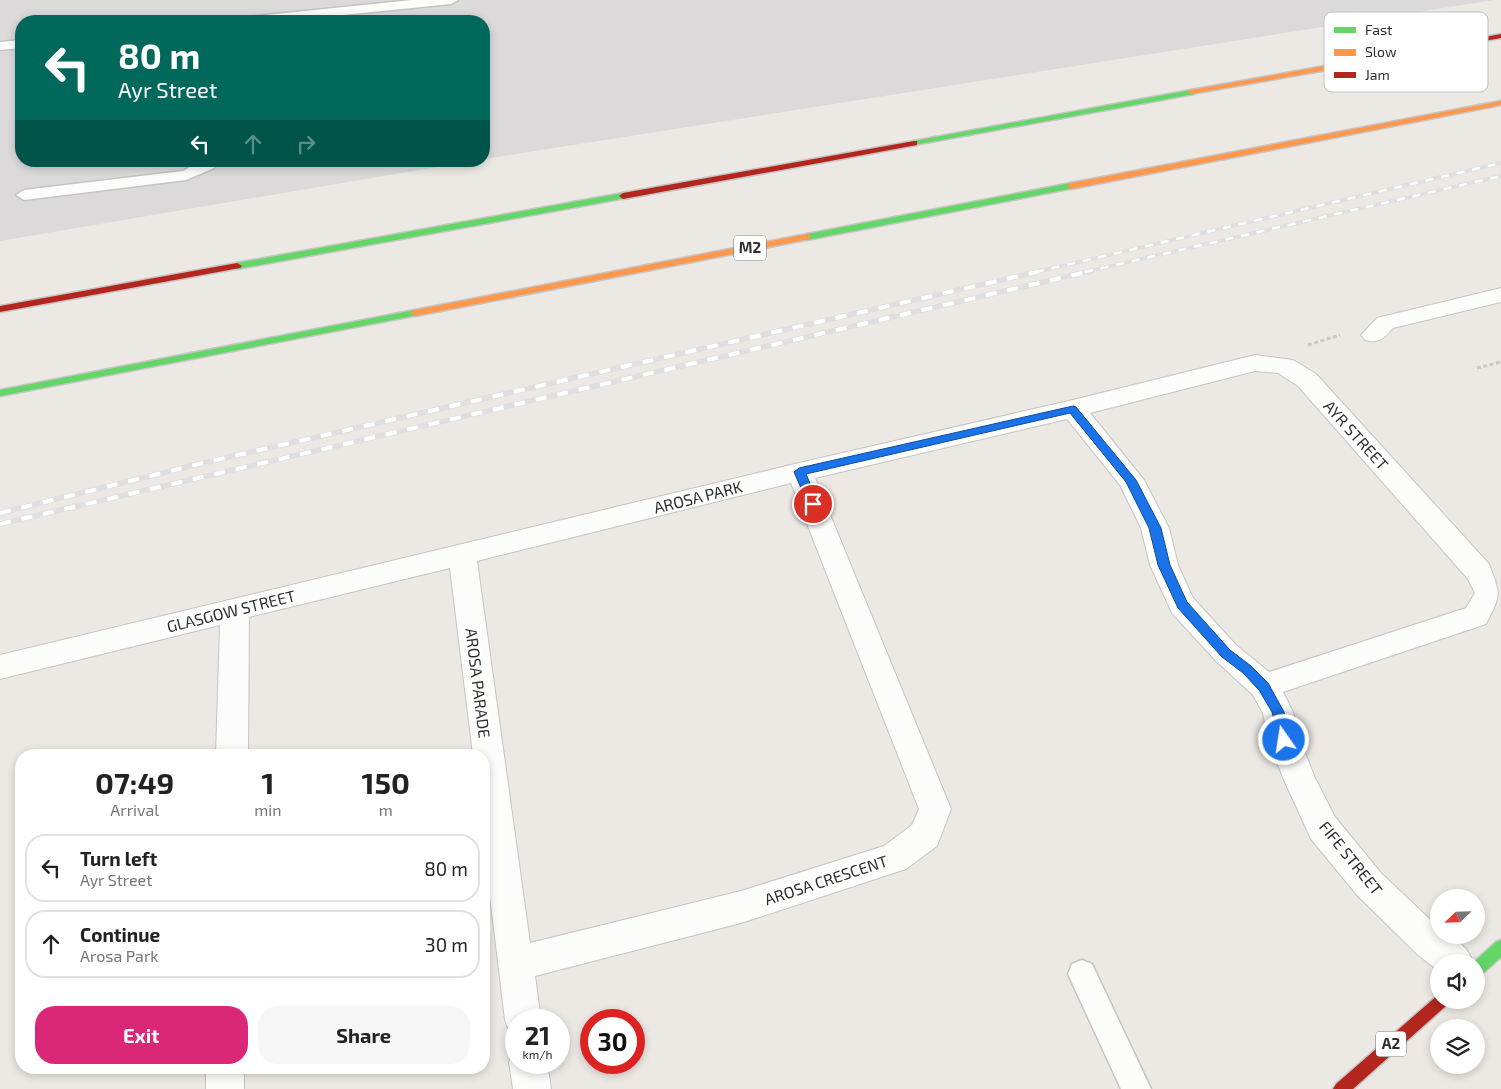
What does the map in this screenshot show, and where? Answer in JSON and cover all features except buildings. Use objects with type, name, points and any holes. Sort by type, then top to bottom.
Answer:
[{"type":"main road","points":[[1488,38],[1501,36]]},
{"type":"main road","points":[[0,309],[1324,68]]},
{"type":"main road","name":"M2","points":[[0,393],[1501,103]]},
{"type":"main road","points":[[1485,962],[1501,947]]},
{"type":"main road","name":"A2","points":[[1341,1089],[1432,1009]]},
{"type":"street","points":[[1373,336],[1385,323],[1501,295]]},
{"type":"street","name":"AYR STREET","points":[[935,440],[1073,409],[1254,363],[1284,366],[1307,380],[1479,572],[1490,594],[1476,616],[1264,686]]},
{"type":"street","name":"FIFE STREET","points":[[1073,409],[1131,480],[1155,528],[1164,565],[1182,604],[1226,653],[1247,669],[1264,686],[1278,712],[1284,740],[1323,828],[1369,884],[1430,943],[1444,954]]},
{"type":"street","name":"AROSA PARK","points":[[462,554],[935,440]]},
{"type":"street","name":"AROSA CRESCENT","points":[[516,964],[741,906],[876,864],[894,858],[925,835],[935,809],[820,519],[799,472]]},
{"type":"street","name":"GLASGOW STREET","points":[[0,669],[462,554]]},
{"type":"street","name":"AROSA PARADE","points":[[462,554],[486,749]]},
{"type":"street","points":[[232,749],[235,610]]},
{"type":"street","name":"AROSA PARADE","points":[[490,778],[522,1009]]},
{"type":"street","points":[[225,1074],[225,1089]]},
{"type":"street","points":[[530,1074],[532,1089]]},
{"type":"lane","points":[[311,15],[451,0]]},
{"type":"lane","points":[[0,46],[15,45]]},
{"type":"lane","points":[[24,195],[186,175],[206,167]]},
{"type":"lane","points":[[1082,974],[1136,1089]]},
{"type":"path","points":[[1269,364],[1284,352],[1342,334],[1373,336]]},
{"type":"path","points":[[1477,368],[1501,362]]},
{"type":"shaded area","points":[[0,0],[1494,0],[1418,12],[1324,12],[1324,27],[490,158],[490,15],[15,15],[15,167],[437,167],[0,241]]},
{"type":"railway","points":[[1036,272],[1501,163]]},
{"type":"railway","points":[[1085,272],[1501,176]]},
{"type":"railway","points":[[0,513],[203,463],[1041,271]]},
{"type":"railway","points":[[0,524],[1091,271]]},
{"type":"traffic: fast","points":[[914,143],[1191,92]]},
{"type":"traffic: fast","points":[[807,237],[1071,186]]},
{"type":"traffic: fast","points":[[237,266],[623,196]]},
{"type":"traffic: fast","points":[[0,393],[415,313]]},
{"type":"traffic: fast","points":[[1485,962],[1501,947]]},
{"type":"traffic: slow","points":[[1191,92],[1324,68]]},
{"type":"traffic: slow","points":[[1071,186],[1501,103]]},
{"type":"traffic: slow","points":[[415,313],[807,237]]},
{"type":"traffic: jam","points":[[1488,38],[1501,36]]},
{"type":"traffic: jam","points":[[623,196],[914,143]]},
{"type":"traffic: jam","points":[[0,309],[237,266]]},
{"type":"traffic: jam","points":[[1341,1089],[1432,1009]]},
{"type":"route","points":[[813,504],[799,472],[1073,409],[1101,446],[1131,480],[1155,528],[1164,565],[1182,604],[1226,653],[1247,669],[1264,686],[1278,712],[1284,740]]}]
